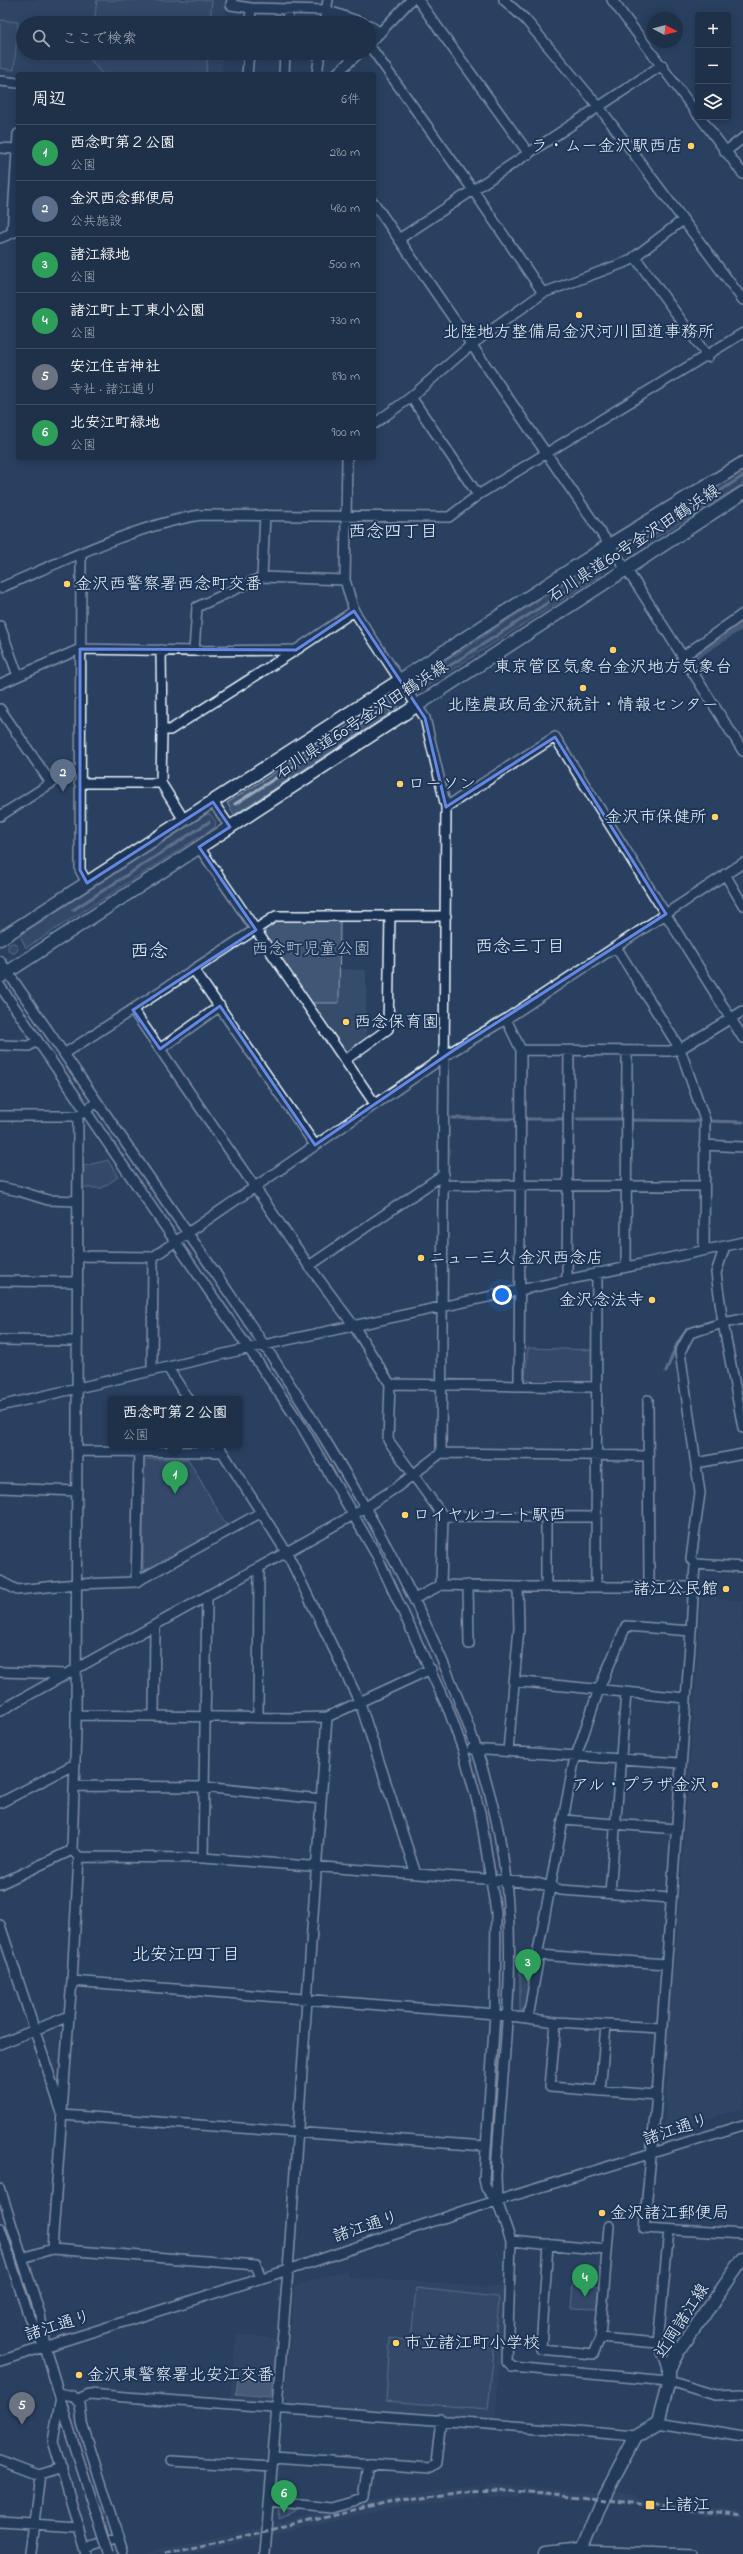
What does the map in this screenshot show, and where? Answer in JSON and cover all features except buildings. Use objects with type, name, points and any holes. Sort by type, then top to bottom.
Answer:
[{"type":"main road","name":"石川県道60号金沢田鶴浜線","points":[[0,939],[609,545],[743,463]]},
{"type":"main road","name":"石川県道60号金沢田鶴浜線","points":[[4,975],[743,493]]},
{"type":"main road","name":"近岡諸江線","points":[[658,2423],[669,2375],[678,2352],[743,2259]]},
{"type":"main road","points":[[544,2554],[582,2550],[603,2499],[636,2436],[658,2423]]},
{"type":"street","points":[[232,0],[231,4],[251,8],[326,10],[343,16]]},
{"type":"street","points":[[325,16],[328,0]]},
{"type":"street","points":[[376,37],[411,0]]},
{"type":"street","points":[[418,0],[528,154]]},
{"type":"street","points":[[504,0],[525,19],[599,107],[743,300]]},
{"type":"street","points":[[612,0],[695,110]]},
{"type":"street","points":[[250,16],[251,8]]},
{"type":"street","points":[[288,10],[288,16]]},
{"type":"street","points":[[376,30],[380,33]]},
{"type":"street","points":[[376,54],[473,190],[543,293]]},
{"type":"street","points":[[247,72],[248,60]]},
{"type":"street","points":[[284,72],[285,60]]},
{"type":"street","points":[[317,72],[319,60]]},
{"type":"street","points":[[338,72],[351,60]]},
{"type":"street","points":[[399,239],[662,65]]},
{"type":"street","points":[[0,81],[16,83]]},
{"type":"street","points":[[702,120],[743,174]]},
{"type":"street","points":[[725,152],[743,138]]},
{"type":"street","points":[[0,148],[16,149],[15,232],[0,238]]},
{"type":"street","points":[[376,206],[626,570],[743,750]]},
{"type":"street","points":[[376,423],[411,397],[471,345],[543,293],[635,257],[683,220]]},
{"type":"street","points":[[635,257],[708,357]]},
{"type":"street","points":[[0,588],[81,554],[176,519],[201,515],[449,517],[478,495],[708,357],[743,334]]},
{"type":"street","points":[[411,397],[478,495]]},
{"type":"street","points":[[347,460],[345,580],[354,611],[425,718],[446,807],[444,1384],[441,1453]]},
{"type":"street","points":[[262,577],[265,515]]},
{"type":"street","points":[[81,554],[79,771],[80,870],[88,883]]},
{"type":"street","points":[[194,652],[197,607],[262,577],[345,580]]},
{"type":"street","points":[[162,730],[170,730],[296,650],[354,611]]},
{"type":"street","points":[[682,657],[743,614]]},
{"type":"street","points":[[0,626],[18,676]]},
{"type":"street","points":[[0,684],[80,649],[194,652],[296,650]]},
{"type":"street","points":[[161,650],[161,783],[184,820]]},
{"type":"street","points":[[0,709],[52,783]]},
{"type":"street","points":[[446,807],[555,737],[743,1038]]},
{"type":"street","points":[[0,816],[70,771],[79,771]]},
{"type":"street","points":[[79,783],[161,783]]},
{"type":"street","points":[[213,802],[230,827]]},
{"type":"street","points":[[199,847],[375,1104]]},
{"type":"street","points":[[77,1256],[153,1257],[177,1242],[315,1145],[446,1056],[506,1019],[724,874],[743,863]]},
{"type":"street","points":[[724,874],[743,905]]},
{"type":"street","points":[[64,1054],[256,930],[282,915],[446,916]]},
{"type":"street","points":[[345,1060],[388,1029],[390,916]]},
{"type":"street","points":[[616,947],[680,1049],[705,1120],[704,1250]]},
{"type":"street","points":[[0,961],[4,975],[64,1054],[266,1345],[325,1437],[366,1507],[414,1599],[444,1664],[477,1749],[499,1834],[506,1880],[510,1951],[509,2016],[497,2167],[497,2201],[511,2241],[507,2362],[512,2368],[669,2375],[715,2395],[743,2394]]},
{"type":"street","points":[[194,970],[315,1145]]},
{"type":"street","points":[[0,986],[250,1348],[301,1425],[355,1514],[431,1669],[463,1750],[480,1812],[492,1879],[497,1944],[495,2014],[484,2179],[486,2188],[497,2201]]},
{"type":"street","points":[[160,1049],[220,1006]]},
{"type":"street","points":[[133,1010],[310,1266],[354,1326],[390,1384],[388,1440],[443,1516],[441,1585]]},
{"type":"street","points":[[521,1050],[627,1052],[680,1049],[743,1011]]},
{"type":"street","points":[[506,1019],[521,1050],[519,1386]]},
{"type":"street","points":[[0,1045],[29,1046],[37,1040]]},
{"type":"street","points":[[567,1279],[569,1051]]},
{"type":"street","points":[[626,1266],[627,1052]]},
{"type":"street","points":[[0,1116],[78,1116],[97,1102]]},
{"type":"street","points":[[72,1850],[76,1715],[78,1116]]},
{"type":"street","points":[[704,1145],[743,1148]]},
{"type":"street","points":[[310,1266],[444,1174]]},
{"type":"street","points":[[444,1185],[704,1186]]},
{"type":"street","points":[[0,1187],[19,1190],[48,1200],[77,1201]]},
{"type":"street","points":[[0,1406],[250,1348],[597,1272],[743,1242]]},
{"type":"street","points":[[725,1246],[716,1273],[743,1428]]},
{"type":"street","points":[[152,1370],[153,1257]]},
{"type":"street","points":[[596,1586],[597,1272]]},
{"type":"street","points":[[0,1281],[77,1282]]},
{"type":"street","points":[[743,1319],[723,1320],[690,1333],[680,1352],[700,1493],[691,1559],[695,1564],[691,1631],[660,2028],[657,2095],[644,2228],[743,2234]]},
{"type":"street","points":[[0,1340],[77,1341]]},
{"type":"street","points":[[168,1368],[186,1396]]},
{"type":"street","points":[[390,1384],[596,1387]]},
{"type":"street","points":[[648,1400],[648,1585]]},
{"type":"street","points":[[78,1452],[140,1452],[220,1448],[260,1513],[287,1553],[360,1703],[416,1874]]},
{"type":"street","points":[[136,1582],[140,1452]]},
{"type":"street","points":[[0,1711],[155,1627],[355,1514],[441,1453],[596,1454],[648,1456]]},
{"type":"street","points":[[697,1464],[743,1454]]},
{"type":"street","points":[[0,1488],[77,1491]]},
{"type":"street","points":[[0,1581],[17,1590],[76,1584],[136,1582],[260,1513]]},
{"type":"street","points":[[443,1516],[596,1517]]},
{"type":"street","points":[[546,1517],[546,1586]]},
{"type":"street","points":[[695,1564],[743,1568]]},
{"type":"street","points":[[258,1717],[259,1568]]},
{"type":"street","points":[[414,1599],[441,1585],[518,1587],[648,1585],[693,1587]]},
{"type":"street","points":[[468,1585],[469,1644]]},
{"type":"street","points":[[508,1750],[513,1681],[519,1628],[518,1587]]},
{"type":"street","points":[[203,1858],[207,1598]]},
{"type":"street","points":[[528,2018],[539,1955],[538,1951],[544,1908],[550,1887],[577,1755],[599,1689],[626,1626],[691,1631]]},
{"type":"street","points":[[154,1716],[155,1627]]},
{"type":"street","points":[[76,1715],[327,1717],[431,1669]]},
{"type":"street","points":[[0,1672],[67,1674]]},
{"type":"street","points":[[513,1681],[685,1698]]},
{"type":"street","points":[[610,1893],[626,1693]]},
{"type":"street","points":[[265,2554],[288,2270],[296,2133],[327,1717]]},
{"type":"street","points":[[463,1750],[508,1750],[680,1763]]},
{"type":"street","points":[[0,1803],[75,1764]]},
{"type":"street","points":[[75,1786],[203,1788],[321,1799]]},
{"type":"street","points":[[564,1820],[676,1829]]},
{"type":"street","points":[[72,1850],[80,1857],[203,1858],[506,1880],[537,1883],[550,1887],[670,1898]]},
{"type":"street","points":[[0,1884],[72,1850]]},
{"type":"street","points":[[52,2248],[80,1857]]},
{"type":"street","points":[[0,1925],[62,2115]]},
{"type":"street","points":[[539,1955],[666,1964]]},
{"type":"street","points":[[72,1981],[306,1998],[390,2007],[495,2014],[556,2022],[606,2026],[660,2028]]},
{"type":"street","points":[[0,2044],[69,2016]]},
{"type":"street","points":[[556,2022],[550,2087],[657,2095]]},
{"type":"street","points":[[600,2091],[606,2026]]},
{"type":"street","points":[[62,2115],[485,2146]]},
{"type":"street","name":"諸江通り","points":[[0,2361],[288,2270],[497,2201],[743,2126]]},
{"type":"street","points":[[0,2188],[40,2314],[45,2347],[71,2435],[109,2554]]},
{"type":"street","points":[[548,2244],[541,2350],[593,2354],[600,2338],[609,2226]]},
{"type":"street","points":[[0,2228],[2,2243],[29,2317],[45,2347]]},
{"type":"street","points":[[669,2230],[658,2343],[669,2375]]},
{"type":"street","points":[[2,2243],[16,2239]]},
{"type":"street","points":[[511,2241],[607,2250]]},
{"type":"street","points":[[22,2258],[52,2248],[256,2265],[261,2278]]},
{"type":"street","points":[[600,2338],[658,2343]]},
{"type":"street","points":[[60,2396],[78,2399],[89,2394],[276,2410],[493,2423],[636,2436]]},
{"type":"street","points":[[60,2396],[53,2441],[86,2551],[119,2538]]},
{"type":"street","points":[[78,2399],[82,2423],[123,2551]]},
{"type":"street","points":[[273,2457],[430,2468],[436,2464],[440,2419]]},
{"type":"street","points":[[658,2423],[743,2437]]},
{"type":"street","points":[[0,2460],[40,2475],[62,2468]]},
{"type":"street","points":[[171,2461],[272,2467]]},
{"type":"street","points":[[269,2502],[331,2508],[363,2499],[368,2463]]},
{"type":"street","points":[[30,2554],[40,2475]]},
{"type":"street","points":[[0,2522],[78,2527]]},
{"type":"street","points":[[582,2550],[691,2554]]},
{"type":"highlighted area","points":[[354,611],[425,718],[446,807],[555,737],[666,914],[454,1050],[315,1145],[220,1006],[160,1049],[133,1010],[256,930],[199,847],[230,827],[213,802],[87,883],[80,870],[80,649],[296,650]]},
{"type":"shaded area","points":[[0,0],[227,0],[226,16],[16,16],[16,60],[223,60],[222,72],[16,72],[0,71]]},
{"type":"shaded area","name":"西念保育園","points":[[340,969],[366,970],[366,1040],[350,1051],[346,1050],[313,1004],[340,1004]]},
{"type":"shaded area","name":"アル・プラザ金沢","points":[[702,1597],[743,1601],[743,2108],[667,2131],[664,2129],[668,2077],[666,2049],[672,1971],[674,1970]]},
{"type":"shaded area","name":"市立諸江町小学校","points":[[345,2270],[349,2277],[506,2287],[495,2421],[289,2407],[285,2398],[295,2286]]},
{"type":"shaded area","points":[[236,2335],[284,2339],[275,2402],[230,2399]]},
{"type":"shaded area","points":[[238,2378],[273,2381],[270,2397],[236,2394]]},
{"type":"shaded area","points":[[481,2485],[480,2497],[403,2506],[190,2554],[141,2554],[365,2503],[432,2490]]},
{"type":"shaded area","points":[[486,2485],[512,2485],[600,2493],[596,2501],[520,2494],[519,2498],[484,2497]]},
{"type":"shaded area","points":[[611,2493],[636,2496],[636,2499],[743,2512],[743,2520],[606,2502]]},
{"type":"green space","points":[[97,0],[212,0],[211,16],[95,16]]},
{"type":"green space","points":[[0,20],[16,22],[14,70],[0,68]]},
{"type":"green space","points":[[91,60],[207,60],[206,72],[100,72]]},
{"type":"green space","points":[[743,467],[743,484],[639,548],[633,539]]},
{"type":"green space","points":[[597,566],[601,575],[420,690],[414,682],[542,598]]},
{"type":"green space","points":[[392,697],[399,706],[396,710],[388,699]]},
{"type":"green space","points":[[384,703],[391,713],[234,815],[227,803]]},
{"type":"green space","points":[[207,814],[211,815],[216,822],[215,827],[26,948],[20,935]]},
{"type":"green space","name":"西念町児童公園","points":[[279,920],[340,921],[339,1003],[312,1003],[265,934],[265,929]]},
{"type":"green space","points":[[11,943],[15,943],[17,944],[17,952],[11,953],[8,950],[8,946]]},
{"type":"green space","points":[[108,1160],[118,1177],[102,1188],[83,1188],[84,1166]]},
{"type":"green space","points":[[528,1348],[596,1350],[596,1381],[592,1384],[529,1382],[525,1377]]},
{"type":"green space","points":[[148,1459],[188,1459],[227,1526],[147,1571],[143,1568],[143,1461]]},
{"type":"green space","points":[[520,1953],[539,1953],[531,2011],[520,2010]]},
{"type":"green space","points":[[573,2283],[599,2286],[596,2309],[571,2308]]},
{"type":"green space","points":[[416,2288],[498,2297],[499,2301],[488,2409],[386,2401],[390,2338],[411,2341]]},
{"type":"green space","points":[[280,2507],[301,2510],[279,2519]]},
{"type":"waterway","points":[[646,539],[743,476]]},
{"type":"waterway","points":[[429,679],[597,571]]},
{"type":"waterway","points":[[695,654],[743,623]]},
{"type":"waterway","points":[[235,804],[384,709]]},
{"type":"waterway","points":[[73,910],[209,822]]},
{"type":"waterway","points":[[452,1118],[514,1119]]},
{"type":"waterway","points":[[525,1119],[567,1119]]},
{"type":"waterway","points":[[577,1119],[623,1119]]},
{"type":"waterway","points":[[631,1120],[701,1121]]},
{"type":"waterway","points":[[708,1121],[743,1122]]},
{"type":"waterway","points":[[666,1372],[674,1350],[682,1336],[695,1327],[718,1320]]},
{"type":"waterway","points":[[647,2383],[659,2385]]},
{"type":"waterway","points":[[670,2386],[707,2397]]},
{"type":"waterway","points":[[718,2399],[743,2399]]},
{"type":"railway","points":[[166,2554],[388,2503],[463,2492],[508,2491],[546,2493],[743,2516]]},
{"type":"place","name":"ラ・ムー金沢駅西店","points":[[691,146]]},
{"type":"place","name":"北陸地方整備局金沢河川国道事務所","points":[[579,315]]},
{"type":"place","name":"金沢西警察署西念町交番","points":[[67,584]]},
{"type":"place","name":"東京管区気象台金沢地方気象台","points":[[613,650]]},
{"type":"place","name":"北陸農政局金沢統計・情報センター","points":[[583,688]]},
{"type":"place","name":"ローソン","points":[[400,784]]},
{"type":"place","name":"金沢西念郵便局","points":[[63,792]]},
{"type":"place","name":"金沢市保健所","points":[[715,817]]},
{"type":"place","name":"西念保育園","points":[[346,1022]]},
{"type":"place","name":"ニュー三久 金沢西念店","points":[[421,1258]]},
{"type":"place","name":"金沢念法寺","points":[[652,1300]]},
{"type":"place","name":"西念町第２公園","points":[[175,1494]]},
{"type":"place","name":"ロイヤルコート駅西","points":[[405,1515]]},
{"type":"place","name":"諸江公民館","points":[[726,1589]]},
{"type":"place","name":"アル・プラザ金沢","points":[[715,1785]]},
{"type":"place","name":"諸江緑地","points":[[528,1982]]},
{"type":"place","name":"金沢諸江郵便局","points":[[602,2213]]},
{"type":"place","name":"諸江町上丁東小公園","points":[[585,2297]]},
{"type":"place","name":"市立諸江町小学校","points":[[396,2343]]},
{"type":"place","name":"金沢東警察署北安江交番","points":[[79,2375]]},
{"type":"place","name":"安江住吉神社","points":[[22,2425]]},
{"type":"place","name":"上諸江","points":[[650,2505]]},
{"type":"place","name":"北安江町緑地","points":[[284,2513]]},
{"type":"district","name":"西念四丁目","points":[[393,533]]},
{"type":"district","name":"西念三丁目","points":[[520,948]]},
{"type":"district","name":"西念","points":[[149,952]]},
{"type":"district","name":"北安江四丁目","points":[[186,1956]]}]
